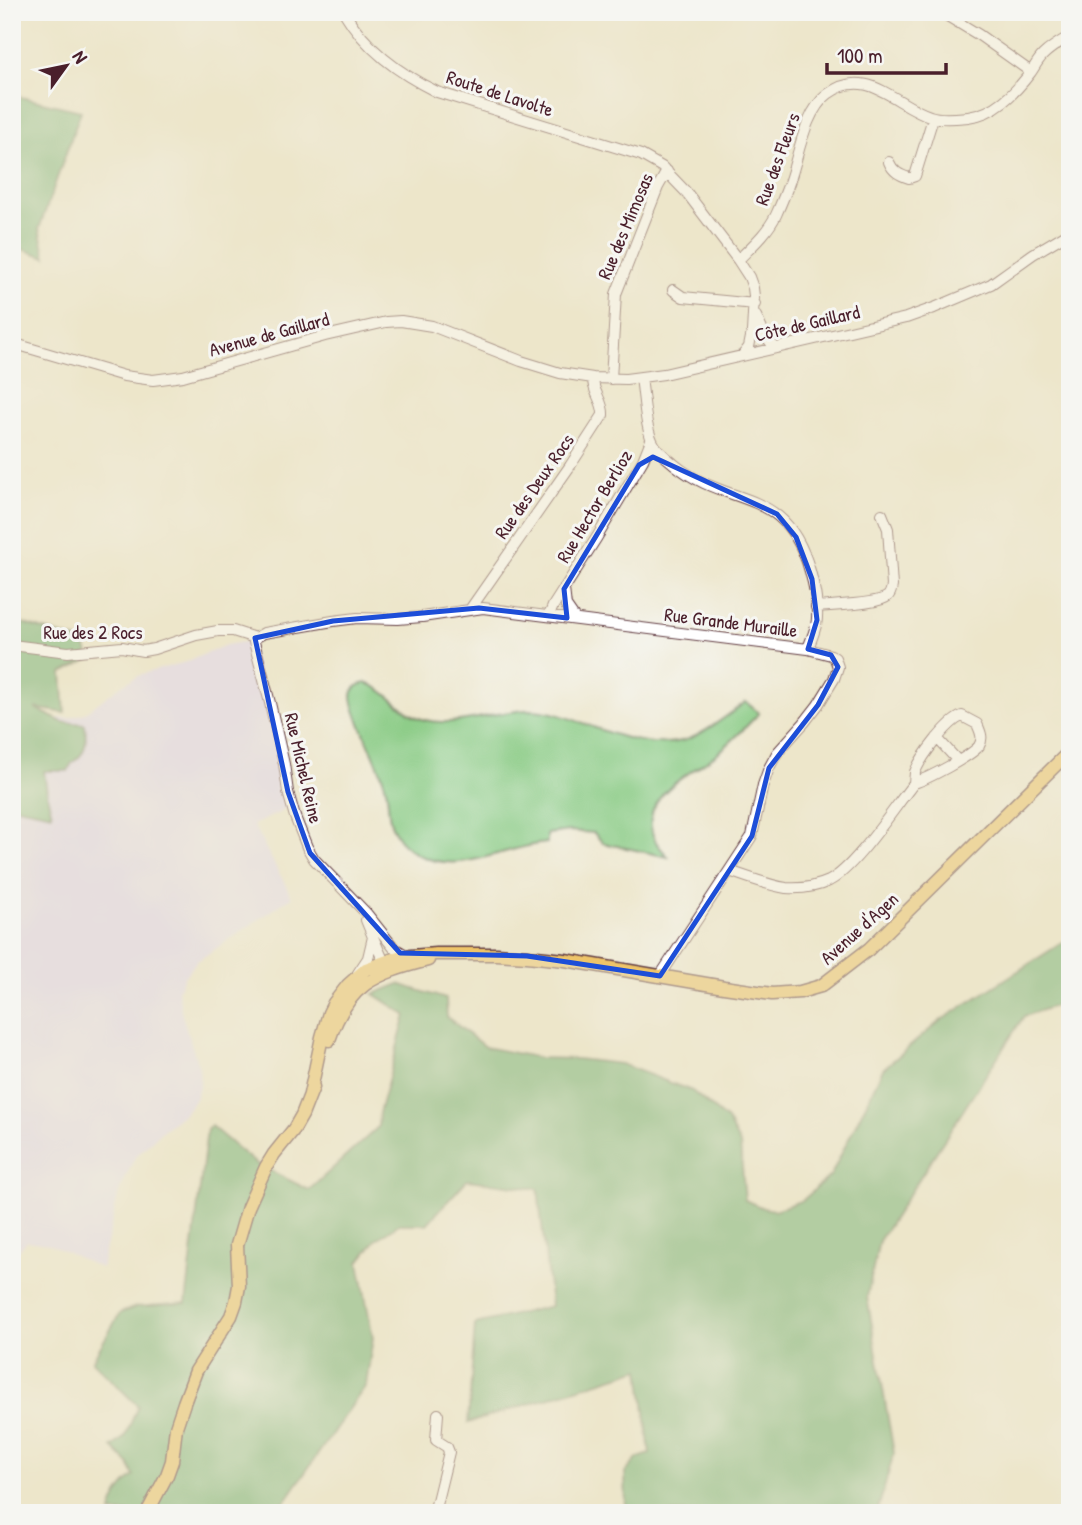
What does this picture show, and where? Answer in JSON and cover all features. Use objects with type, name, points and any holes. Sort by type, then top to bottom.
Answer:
[{"type":"main road","name":"Avenue d'Agen","points":[[394,962],[448,954],[497,954],[565,960],[772,994],[800,992],[821,986],[869,949],[1070,751]]},
{"type":"main road","points":[[310,1094],[322,1037],[334,1003],[348,985],[366,969],[394,962]]},
{"type":"main road","points":[[147,1513],[172,1461],[176,1427],[196,1371],[231,1316],[236,1302],[239,1280],[238,1236],[248,1207],[266,1167],[302,1115],[335,1023],[345,1004],[366,982],[381,974],[394,962]]},
{"type":"street","name":"Route de Lavolte","points":[[344,12],[360,37],[410,79],[437,92],[641,155],[662,167],[687,193],[738,260],[752,283],[754,308],[764,334],[775,348]]},
{"type":"street","points":[[941,12],[1031,72]]},
{"type":"street","name":"Rue des Fleurs","points":[[738,260],[774,218],[790,181],[809,119],[817,105],[829,93],[844,85],[861,83],[878,87],[908,107],[933,118],[978,115],[998,106],[1013,94],[1042,56],[1070,36]]},
{"type":"street","points":[[889,162],[898,174],[909,178],[915,176],[933,118]]},
{"type":"street","name":"Rue des Mimosas","points":[[611,379],[616,294],[667,172]]},
{"type":"street","name":"Côte de Gaillard","points":[[532,365],[593,378],[641,378],[906,318],[990,284],[1070,232]]},
{"type":"street","points":[[673,290],[683,297],[754,308],[751,341],[742,356]]},
{"type":"street","name":"Avenue de Gaillard","points":[[12,343],[124,376],[153,380],[183,376],[325,336],[401,321],[432,326],[532,365]]},
{"type":"street","name":"Rue des Deux Rocs","points":[[471,608],[603,415],[603,407],[593,387],[593,378]]},
{"type":"street","points":[[641,378],[652,440],[662,454],[686,474]]},
{"type":"street","name":"Rue Hector Berlioz","points":[[549,616],[643,460],[652,440]]},
{"type":"street","points":[[643,460],[653,457],[712,487],[766,507],[777,514],[796,537],[806,557],[812,579],[817,620],[808,649]]},
{"type":"street","points":[[816,607],[878,602],[891,593],[888,529],[882,514]]},
{"type":"street","name":"Rue Hector Berlioz","points":[[564,589],[566,606],[575,618]]},
{"type":"street","name":"Rue Grande Muraille","points":[[254,638],[264,633],[357,618],[422,617],[471,608],[502,609],[808,649],[835,658],[838,667],[834,679],[818,705],[778,753],[769,768],[759,799],[752,836],[660,976]]},
{"type":"street","name":"Rue des 2 Rocs","points":[[12,646],[68,652],[122,647],[143,651],[218,631],[233,631],[254,638]]},
{"type":"street","name":"Rue Michel Reine","points":[[254,638],[288,792],[299,827],[314,859],[367,914],[394,948],[394,962]]},
{"type":"street","points":[[729,872],[788,888],[814,886],[830,880],[851,862],[914,783],[920,763],[950,722],[962,716],[978,724],[982,735],[979,745],[958,761],[914,783]]},
{"type":"street","points":[[937,738],[958,761]]},
{"type":"street","name":"Rue Michel Reine","points":[[347,894],[362,913],[373,937],[394,962]]},
{"type":"street","points":[[348,985],[368,958],[373,937]]},
{"type":"street","name":"Rue Michel Reine","points":[[386,939],[394,962]]},
{"type":"street","points":[[434,1513],[449,1452],[442,1442],[436,1440],[438,1414]]},
{"type":"highlighted area","points":[[653,457],[777,514],[796,537],[812,579],[817,620],[808,649],[831,655],[838,667],[818,705],[769,768],[752,836],[660,976],[527,956],[400,953],[310,853],[288,792],[255,638],[333,621],[479,608],[567,618],[564,589],[639,465]]},
{"type":"shaded area","points":[[249,641],[283,778],[285,808],[253,825],[292,897],[196,962],[184,977],[178,990],[182,1015],[199,1068],[200,1084],[195,1099],[185,1113],[135,1157],[119,1192],[101,1268],[49,1244],[27,1241],[12,1258],[12,701],[54,718],[69,718],[85,713],[122,685],[142,674],[186,662],[226,645]]},
{"type":"green space","points":[[12,95],[81,111],[39,229],[46,257],[12,246]]},
{"type":"green space","points":[[12,620],[84,642],[90,659],[62,673],[65,713],[35,708],[62,722],[85,724],[86,742],[83,751],[68,771],[44,771],[52,814],[12,806]]},
{"type":"green space","points":[[366,683],[381,690],[409,713],[425,720],[450,722],[531,710],[562,716],[625,738],[659,743],[690,739],[715,725],[746,702],[759,713],[727,745],[679,780],[658,800],[652,812],[651,825],[656,842],[668,857],[603,843],[594,833],[570,831],[547,834],[547,843],[484,858],[437,861],[416,854],[394,831],[389,817],[384,781],[353,702],[354,689]]},
{"type":"green space","points":[[1068,939],[1070,1001],[1024,1016],[879,1241],[867,1297],[894,1453],[877,1513],[626,1513],[625,1473],[638,1458],[650,1454],[640,1369],[468,1423],[475,1324],[551,1306],[538,1189],[467,1180],[427,1224],[399,1224],[376,1240],[359,1262],[373,1338],[366,1385],[277,1513],[111,1513],[119,1492],[134,1476],[129,1464],[112,1447],[125,1437],[138,1406],[92,1361],[120,1313],[136,1307],[186,1303],[207,1129],[211,1126],[255,1163],[309,1190],[378,1127],[379,1113],[406,1015],[374,994],[399,984],[446,999],[447,1017],[485,1047],[540,1058],[621,1064],[692,1091],[727,1120],[740,1144],[745,1200],[775,1210],[803,1200],[831,1175],[883,1069],[940,1021]]}]
